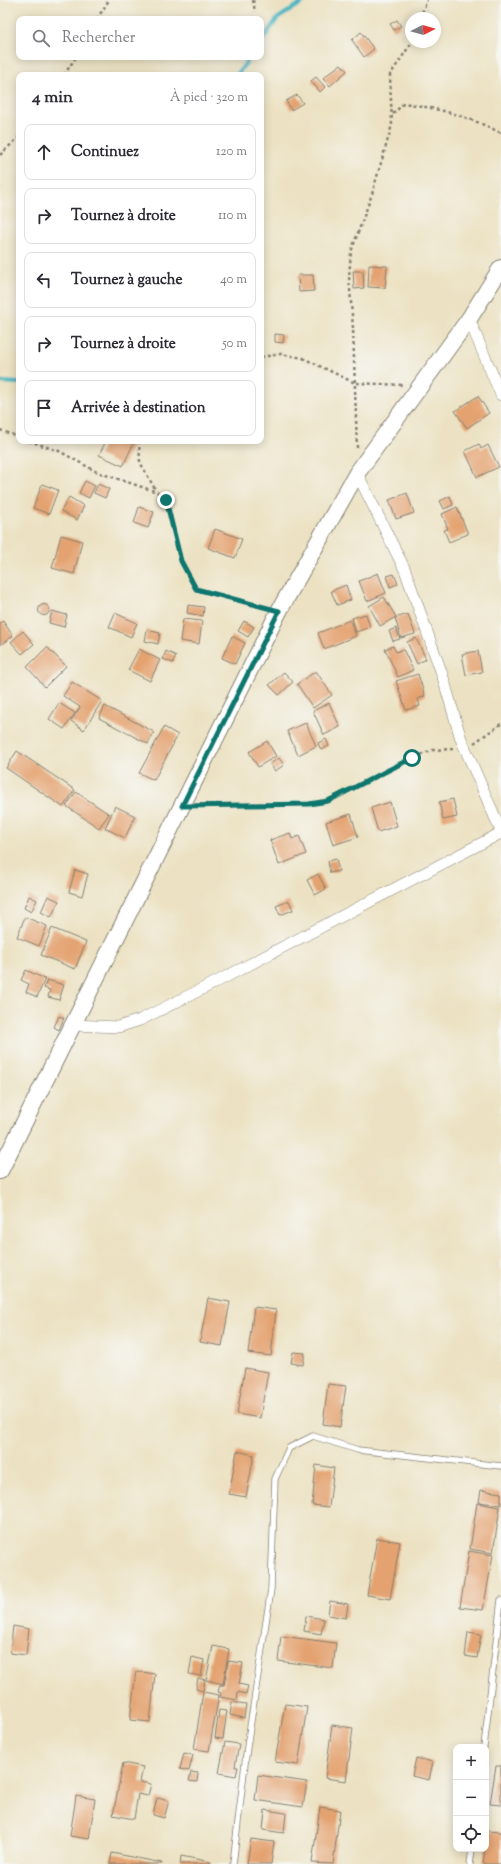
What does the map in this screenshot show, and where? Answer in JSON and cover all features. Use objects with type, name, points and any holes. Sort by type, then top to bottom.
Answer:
[{"type":"main road","points":[[0,1171],[279,611],[357,472],[469,319],[501,268]]},
{"type":"street","points":[[469,319],[501,395]]},
{"type":"street","points":[[73,1025],[118,1027],[140,1020],[216,982],[501,832],[465,749],[442,674],[406,570],[357,472]]},
{"type":"lane","points":[[233,1864],[247,1747],[271,1589],[275,1479],[289,1448],[313,1436],[358,1450],[501,1466]]},
{"type":"lane","points":[[484,1744],[501,1600]]},
{"type":"lane","points":[[470,1864],[472,1852]]},
{"type":"path","points":[[99,16],[109,0]]},
{"type":"path","points":[[253,0],[255,12]]},
{"type":"path","points":[[422,12],[427,0]]},
{"type":"path","points":[[357,450],[353,328],[349,277],[351,252],[386,150],[392,124],[390,75],[408,48]]},
{"type":"path","points":[[66,72],[74,60]]},
{"type":"path","points":[[392,114],[404,103],[438,109],[475,120],[501,133]]},
{"type":"path","points":[[0,156],[16,140]]},
{"type":"path","points":[[264,357],[281,354],[303,358],[355,383],[420,386]]},
{"type":"path","points":[[0,430],[16,437]]},
{"type":"path","points":[[38,444],[59,451],[97,472],[156,492],[166,500],[181,561],[196,589],[279,611]]},
{"type":"path","points":[[139,444],[140,462],[156,492]]},
{"type":"path","points":[[182,806],[309,804],[328,801],[412,758],[432,750],[465,749],[501,724]]},
{"type":"building","points":[[397,20],[401,26],[394,30],[390,24]]},
{"type":"building","points":[[361,32],[374,49],[364,57],[352,40]]},
{"type":"building","points":[[341,64],[347,71],[330,86],[323,78]]},
{"type":"building","points":[[316,77],[325,87],[320,92],[311,81]]},
{"type":"building","points":[[297,95],[303,103],[291,110],[286,101]]},
{"type":"building","points":[[369,265],[387,266],[385,288],[368,287]]},
{"type":"building","points":[[353,271],[363,271],[364,288],[354,289]]},
{"type":"building","points":[[298,275],[313,275],[314,291],[299,292]]},
{"type":"building","points":[[275,334],[284,335],[283,343],[275,342]]},
{"type":"building","points":[[478,396],[489,413],[467,428],[455,411]]},
{"type":"building","points":[[104,444],[133,444],[123,466],[99,455]]},
{"type":"building","points":[[479,444],[481,449],[488,445],[499,467],[477,477],[465,451]]},
{"type":"building","points":[[85,481],[95,486],[89,498],[79,493]]},
{"type":"building","points":[[42,484],[58,490],[49,514],[33,508]]},
{"type":"building","points":[[98,484],[109,489],[105,498],[94,493]]},
{"type":"building","points":[[407,493],[414,513],[396,519],[389,500]]},
{"type":"building","points":[[450,496],[453,505],[444,509],[440,501]]},
{"type":"building","points":[[69,497],[84,506],[77,520],[61,511]]},
{"type":"building","points":[[139,507],[154,512],[148,528],[134,523]]},
{"type":"building","points":[[457,507],[468,534],[449,542],[444,530],[448,529],[442,514]]},
{"type":"building","points":[[215,529],[242,539],[235,558],[208,548]]},
{"type":"building","points":[[61,535],[82,541],[74,574],[52,568]]},
{"type":"building","points":[[378,573],[386,593],[367,601],[359,581]]},
{"type":"building","points":[[394,574],[398,584],[390,587],[387,576]]},
{"type":"building","points":[[346,585],[351,600],[337,605],[331,591]]},
{"type":"building","points":[[384,597],[396,617],[380,626],[369,606]]},
{"type":"building","points":[[44,604],[48,606],[50,610],[48,614],[44,616],[40,614],[38,610],[40,606]]},
{"type":"building","points":[[188,605],[204,607],[203,616],[187,613]]},
{"type":"building","points":[[52,611],[67,615],[64,627],[49,623]]},
{"type":"building","points":[[115,613],[137,623],[131,637],[109,627]]},
{"type":"building","points":[[366,614],[370,627],[356,632],[352,618]]},
{"type":"building","points":[[408,614],[415,634],[401,638],[395,618]]},
{"type":"building","points":[[183,619],[202,621],[199,644],[180,641]]},
{"type":"building","points":[[350,620],[356,636],[324,649],[318,633]]},
{"type":"building","points":[[3,621],[13,636],[0,645],[0,623]]},
{"type":"building","points":[[244,621],[254,627],[248,637],[238,631]]},
{"type":"building","points":[[396,628],[400,639],[393,641],[389,631]]},
{"type":"building","points":[[147,630],[160,633],[158,644],[145,641]]},
{"type":"building","points":[[23,631],[34,644],[22,654],[11,642]]},
{"type":"building","points":[[232,636],[245,643],[235,664],[222,658]]},
{"type":"building","points":[[416,638],[426,659],[417,664],[407,642]]},
{"type":"building","points":[[393,646],[396,652],[403,649],[413,670],[398,677],[385,649]]},
{"type":"building","points":[[47,647],[66,666],[45,687],[27,667]]},
{"type":"building","points":[[139,649],[160,660],[150,681],[128,670]]},
{"type":"building","points":[[166,651],[176,656],[173,663],[163,659]]},
{"type":"building","points":[[478,651],[482,672],[466,675],[462,654]]},
{"type":"building","points":[[316,671],[332,695],[313,708],[297,684]]},
{"type":"building","points":[[284,672],[293,682],[279,695],[269,685]]},
{"type":"building","points":[[418,674],[425,696],[418,699],[420,706],[406,710],[396,681]]},
{"type":"building","points":[[72,682],[102,701],[84,730],[71,721],[80,707],[63,696]]},
{"type":"building","points":[[59,703],[75,713],[64,729],[49,719]]},
{"type":"building","points":[[329,703],[340,727],[324,735],[313,711]]},
{"type":"building","points":[[105,706],[154,732],[148,744],[99,718]]},
{"type":"building","points":[[306,723],[316,746],[298,755],[287,731]]},
{"type":"building","points":[[164,727],[178,735],[154,780],[139,773]]},
{"type":"building","points":[[326,739],[329,746],[321,750],[318,743]]},
{"type":"building","points":[[267,741],[276,756],[258,767],[249,752]]},
{"type":"building","points":[[17,751],[75,790],[63,807],[6,768]]},
{"type":"building","points":[[279,758],[284,765],[275,771],[270,764]]},
{"type":"building","points":[[76,792],[109,814],[99,828],[66,806]]},
{"type":"building","points":[[453,799],[457,817],[443,820],[439,802]]},
{"type":"building","points":[[390,802],[397,826],[378,832],[371,808]]},
{"type":"building","points":[[115,806],[135,816],[125,838],[105,828]]},
{"type":"building","points":[[351,814],[358,837],[333,845],[326,822]]},
{"type":"building","points":[[290,833],[292,839],[299,836],[306,854],[279,865],[270,840]]},
{"type":"building","points":[[336,859],[339,871],[330,873],[328,861]]},
{"type":"building","points":[[75,870],[88,874],[82,896],[69,892]]},
{"type":"building","points":[[318,874],[326,889],[315,895],[307,880]]},
{"type":"building","points":[[29,896],[37,900],[31,912],[24,908]]},
{"type":"building","points":[[48,896],[59,901],[51,917],[41,912]]},
{"type":"building","points":[[289,901],[293,910],[280,915],[276,906]]},
{"type":"building","points":[[25,917],[47,926],[39,946],[17,937]]},
{"type":"building","points":[[52,928],[86,942],[75,969],[41,955]]},
{"type":"building","points":[[26,970],[45,979],[37,997],[26,992],[29,984],[21,980]]},
{"type":"building","points":[[47,980],[64,985],[59,1000],[48,997],[50,990],[44,988]]},
{"type":"building","points":[[59,1016],[64,1018],[59,1030],[54,1027]]},
{"type":"building","points":[[208,1298],[230,1302],[222,1346],[200,1342]]},
{"type":"building","points":[[254,1307],[276,1310],[271,1356],[248,1353]]},
{"type":"building","points":[[293,1352],[305,1353],[303,1365],[291,1363]]},
{"type":"building","points":[[245,1368],[268,1372],[260,1418],[237,1414]]},
{"type":"building","points":[[328,1384],[346,1386],[340,1427],[323,1424]]},
{"type":"building","points":[[237,1451],[254,1455],[246,1497],[229,1494]]},
{"type":"building","points":[[316,1465],[334,1468],[329,1507],[312,1505]]},
{"type":"building","points":[[481,1490],[501,1493],[501,1505],[479,1502]]},
{"type":"building","points":[[477,1503],[500,1507],[493,1553],[470,1549]]},
{"type":"building","points":[[377,1538],[400,1542],[390,1599],[367,1595]]},
{"type":"building","points":[[469,1551],[493,1555],[483,1610],[460,1607]]},
{"type":"building","points":[[330,1601],[348,1604],[346,1618],[328,1615]]},
{"type":"building","points":[[306,1616],[324,1619],[321,1634],[304,1631]]},
{"type":"building","points":[[13,1626],[29,1629],[26,1655],[10,1653]]},
{"type":"building","points":[[468,1632],[481,1634],[477,1658],[465,1656]]},
{"type":"building","points":[[281,1636],[336,1643],[333,1668],[278,1661]]},
{"type":"building","points":[[213,1646],[229,1649],[223,1684],[206,1680]]},
{"type":"building","points":[[192,1657],[204,1660],[201,1676],[189,1674]]},
{"type":"building","points":[[228,1661],[243,1663],[239,1684],[248,1686],[246,1694],[238,1692],[237,1700],[220,1697],[221,1693],[218,1692],[220,1685],[224,1685]]},
{"type":"building","points":[[136,1671],[155,1674],[150,1722],[130,1720]]},
{"type":"building","points":[[198,1678],[205,1680],[203,1691],[196,1689]]},
{"type":"building","points":[[203,1692],[219,1695],[209,1751],[194,1749]]},
{"type":"building","points":[[232,1702],[246,1704],[244,1718],[230,1715]]},
{"type":"building","points":[[285,1704],[307,1707],[298,1765],[275,1762]]},
{"type":"building","points":[[219,1710],[227,1711],[223,1739],[215,1738]]},
{"type":"building","points":[[332,1725],[353,1728],[346,1781],[325,1778]]},
{"type":"building","points":[[225,1742],[239,1744],[235,1767],[238,1767],[236,1776],[219,1773]]},
{"type":"building","points":[[184,1753],[193,1755],[189,1771],[180,1769]]},
{"type":"building","points":[[416,1758],[433,1762],[429,1780],[412,1776]]},
{"type":"building","points":[[123,1763],[143,1767],[140,1782],[151,1784],[148,1796],[138,1794],[134,1819],[113,1815]]},
{"type":"building","points":[[496,1766],[501,1766],[501,1805],[490,1804]]},
{"type":"building","points":[[191,1772],[198,1773],[197,1782],[189,1781]]},
{"type":"building","points":[[258,1775],[307,1782],[303,1807],[255,1800]]},
{"type":"building","points":[[76,1796],[95,1799],[89,1839],[70,1836]]},
{"type":"building","points":[[157,1798],[169,1801],[164,1818],[153,1815]]},
{"type":"building","points":[[320,1807],[340,1810],[333,1864],[312,1863]]},
{"type":"building","points":[[265,1810],[286,1813],[284,1833],[263,1830]]},
{"type":"building","points":[[489,1831],[501,1832],[501,1864],[483,1864],[484,1852],[489,1852]]},
{"type":"building","points":[[251,1839],[274,1842],[271,1864],[247,1864]]},
{"type":"building","points":[[112,1853],[162,1863],[162,1864],[110,1864]]},
{"type":"building","points":[[181,1856],[211,1862],[211,1864],[180,1864]]},
{"type":"waterway","points":[[264,38],[277,19],[306,0]]},
{"type":"waterway","points":[[239,72],[248,60]]},
{"type":"waterway","points":[[0,382],[16,383]]},
{"type":"route","points":[[166,500],[174,540],[181,561],[196,589],[279,611],[182,806],[309,804],[328,801],[412,758]]}]
